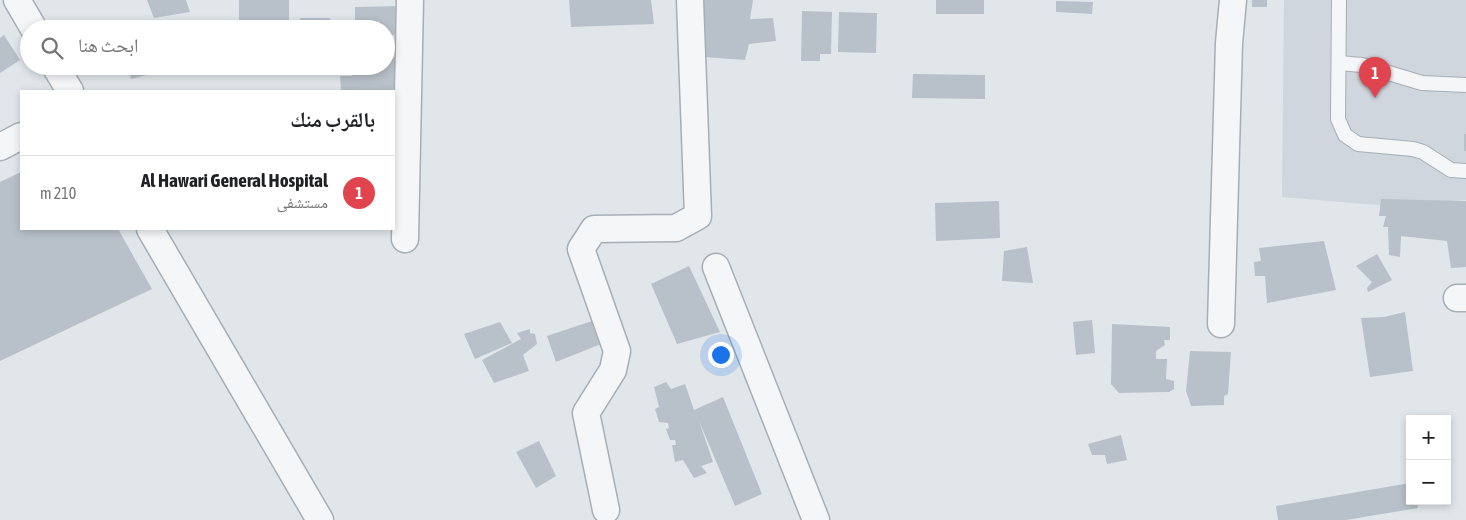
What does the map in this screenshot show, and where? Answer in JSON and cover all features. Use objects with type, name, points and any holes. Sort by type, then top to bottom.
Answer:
[{"type":"street","points":[[17,0],[29,20]]},
{"type":"street","points":[[405,239],[410,0]]},
{"type":"street","points":[[606,510],[586,413],[613,370],[617,351],[581,248],[594,229],[676,228],[698,216],[690,0]]},
{"type":"street","points":[[1221,324],[1229,43],[1233,0]]},
{"type":"street","points":[[60,75],[69,90]]},
{"type":"street","points":[[0,147],[20,137]]},
{"type":"street","points":[[151,230],[320,520]]},
{"type":"street","points":[[716,267],[816,520]]},
{"type":"lane","points":[[1340,0],[1338,119],[1344,135],[1358,144],[1414,149],[1423,152],[1451,170],[1466,171]]},
{"type":"lane","points":[[1339,63],[1362,66],[1422,83],[1466,85]]},
{"type":"shaded area","points":[[1284,0],[1466,0],[1466,200],[1377,205],[1282,197]]},
{"type":"building","points":[[147,0],[186,0],[190,12],[154,18]]},
{"type":"building","points":[[239,0],[289,0],[289,20],[239,20]]},
{"type":"building","points":[[569,0],[651,0],[654,24],[571,27]]},
{"type":"building","points":[[704,0],[753,0],[750,19],[773,18],[776,41],[749,44],[745,60],[703,57]]},
{"type":"building","points":[[936,0],[984,0],[984,14],[936,14]]},
{"type":"building","points":[[1252,0],[1267,0],[1267,7],[1252,7]]},
{"type":"building","points":[[1056,1],[1093,2],[1092,14],[1056,12]]},
{"type":"building","points":[[404,6],[405,50],[395,50],[395,20],[355,20],[355,7]]},
{"type":"building","points":[[802,11],[832,12],[831,54],[820,54],[820,61],[801,61]]},
{"type":"building","points":[[839,12],[877,13],[876,53],[838,52]]},
{"type":"building","points":[[300,18],[330,18],[330,20],[300,20]]},
{"type":"building","points":[[4,35],[20,60],[0,73],[0,38]]},
{"type":"building","points":[[395,58],[399,58],[400,114],[395,114],[395,90],[341,90],[340,76],[395,75]]},
{"type":"building","points":[[913,74],[985,75],[985,99],[912,98]]},
{"type":"building","points":[[130,75],[147,75],[131,79]]},
{"type":"building","points":[[1464,134],[1466,134],[1466,151],[1464,151]]},
{"type":"building","points":[[20,172],[20,230],[119,230],[152,289],[0,361],[0,182]]},
{"type":"building","points":[[1381,199],[1466,201],[1466,267],[1451,268],[1447,241],[1401,236],[1400,257],[1389,255],[1388,227],[1383,227],[1386,216],[1379,216]]},
{"type":"building","points":[[999,201],[1000,238],[936,241],[935,203]]},
{"type":"building","points":[[1324,241],[1336,290],[1267,303],[1265,276],[1255,276],[1254,262],[1261,261],[1259,248]]},
{"type":"building","points":[[1027,247],[1033,283],[1002,281],[1004,251]]},
{"type":"building","points":[[1377,254],[1392,280],[1368,292],[1367,288],[1372,282],[1356,266]]},
{"type":"building","points":[[689,266],[720,332],[677,344],[651,284]]},
{"type":"building","points":[[1405,312],[1413,371],[1370,377],[1361,318],[1384,317]]},
{"type":"building","points":[[1092,320],[1095,353],[1076,355],[1073,322]]},
{"type":"building","points":[[592,321],[601,344],[556,362],[547,336]]},
{"type":"building","points":[[500,322],[512,343],[475,359],[464,334]]},
{"type":"building","points":[[1112,324],[1170,327],[1170,340],[1164,340],[1165,345],[1156,351],[1156,359],[1167,359],[1166,379],[1174,381],[1174,389],[1169,392],[1119,393],[1111,384]]},
{"type":"building","points":[[530,329],[530,333],[535,334],[537,344],[523,355],[529,371],[494,383],[482,360],[521,339],[517,333]]},
{"type":"building","points":[[1190,351],[1231,352],[1228,394],[1224,396],[1224,405],[1191,406],[1186,391]]},
{"type":"building","points":[[666,382],[671,389],[685,384],[694,410],[723,397],[762,494],[735,506],[699,421],[713,462],[701,466],[707,473],[694,478],[683,460],[675,462],[672,445],[676,445],[675,440],[670,440],[666,429],[669,428],[668,423],[659,422],[655,409],[659,407],[654,387]]},
{"type":"building","points":[[1121,435],[1127,460],[1107,464],[1105,455],[1092,455],[1088,444]]},
{"type":"building","points":[[539,441],[556,476],[536,488],[516,452]]},
{"type":"building","points":[[1406,484],[1406,505],[1418,505],[1418,508],[1346,520],[1278,520],[1276,506]]},
{"type":"place","name":"Al Hawari General Hospital","points":[[1375,98]]}]
